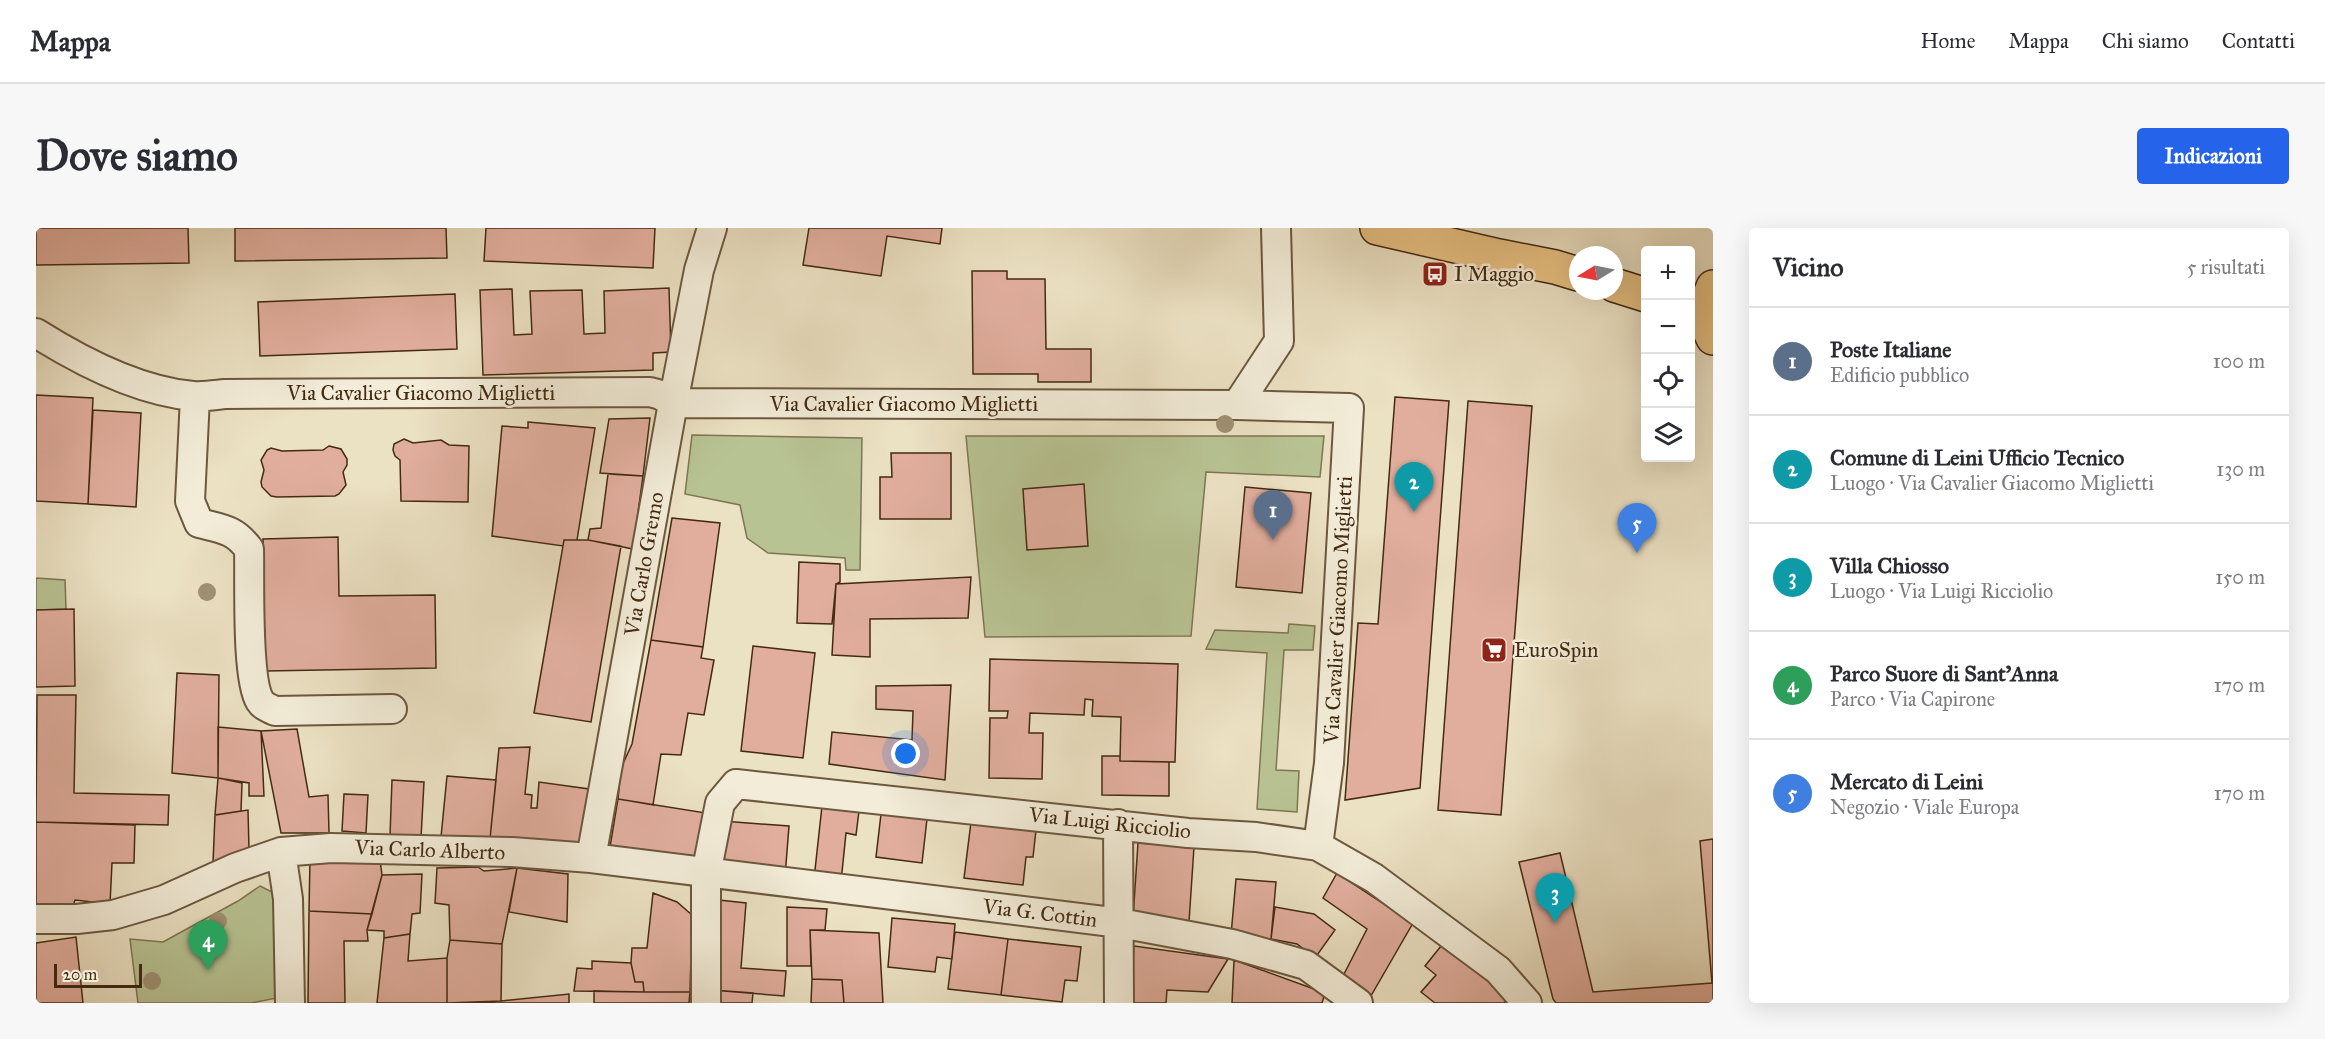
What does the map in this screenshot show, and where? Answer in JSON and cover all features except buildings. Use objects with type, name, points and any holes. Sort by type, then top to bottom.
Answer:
[{"type":"main road","points":[[1377,228],[1499,256],[1569,269]]},
{"type":"main road","points":[[1623,270],[1641,271]]},
{"type":"main road","points":[[1695,273],[1713,274]]},
{"type":"main road","points":[[1623,288],[1641,293]]},
{"type":"street","name":"Via Carlo Gremo","points":[[695,228],[699,270]]},
{"type":"street","name":"Via Carlo Gremo","points":[[591,858],[673,403],[699,270],[712,228]]},
{"type":"street","points":[[1237,405],[1279,341],[1276,228]]},
{"type":"street","name":"Via Cavalier Giacomo Miglietti","points":[[36,333],[96,368],[162,391],[195,397],[237,394],[650,392],[661,395],[673,403],[1237,405],[1349,408],[1329,763],[1318,846]]},
{"type":"street","points":[[195,397],[190,501],[199,523],[226,529],[240,537],[249,549],[252,672],[256,693],[261,704],[275,711],[392,709]]},
{"type":"street","name":"Via Luigi Ricciolio","points":[[706,874],[720,803],[736,784],[1195,833],[1256,837],[1318,846],[1374,878],[1498,970],[1527,1003]]},
{"type":"street","points":[[1118,824],[1119,1003]]},
{"type":"street","name":"Via Carlo Alberto","points":[[36,919],[77,919],[112,915],[164,900],[235,868],[281,852],[331,848],[512,852],[591,858],[706,874]]},
{"type":"street","points":[[281,852],[288,899],[290,1003]]},
{"type":"street","points":[[706,874],[706,1003]]},
{"type":"street","name":"Via G. Cottin","points":[[706,874],[1120,923],[1232,944],[1306,965],[1358,1003]]},
{"type":"green space","points":[[692,435],[862,438],[860,570],[846,570],[845,558],[768,553],[747,538],[740,505],[685,494]]},
{"type":"green space","points":[[966,436],[1324,436],[1320,477],[1206,472],[1191,636],[985,637]]},
{"type":"green space","points":[[36,578],[65,580],[66,609],[36,610]]},
{"type":"green space","points":[[1289,624],[1315,626],[1313,650],[1284,650],[1276,770],[1299,771],[1297,812],[1257,809],[1267,653],[1206,649],[1215,630],[1288,633]]},
{"type":"green space","points":[[260,886],[284,898],[282,997],[251,1003],[138,1003],[130,939],[163,942],[238,901]]},
{"type":"place","name":"I Maggio","points":[[1435,274]]},
{"type":"place","name":"Comune di Leini Ufficio Tecnico","points":[[1414,512]]},
{"type":"place","name":"Poste Italiane","points":[[1273,540]]},
{"type":"place","name":"Mercato di Leini","points":[[1637,553]]},
{"type":"place","name":"EuroSpin","points":[[1494,650]]},
{"type":"place","name":"Villa Chiosso","points":[[1555,923]]},
{"type":"place","name":"Parco Suore di Sant'Anna","points":[[208,970]]}]
